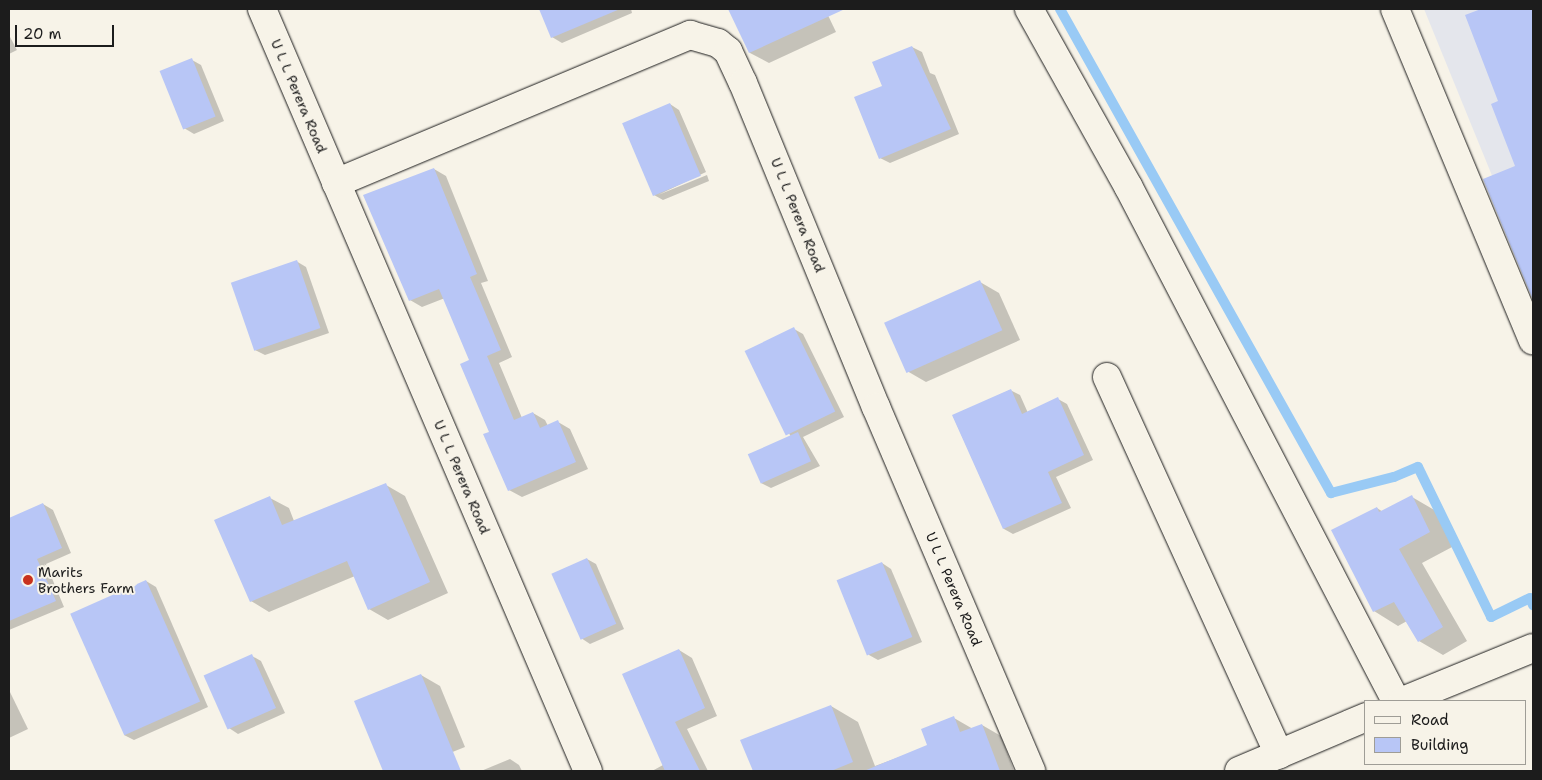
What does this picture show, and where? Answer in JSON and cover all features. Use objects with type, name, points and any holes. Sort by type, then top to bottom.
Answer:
[{"type":"street","name":"U L L Perera Road","points":[[262,9],[588,771]]},
{"type":"street","points":[[1029,9],[1128,186],[1395,700]]},
{"type":"street","points":[[1395,9],[1533,340]]},
{"type":"street","name":"U L L Perera Road","points":[[336,182],[690,35],[723,47],[743,83],[1031,771]]},
{"type":"street","points":[[1106,377],[1279,755]]},
{"type":"street","points":[[1405,700],[1533,648]]},
{"type":"street","points":[[1239,771],[1364,718]]},
{"type":"shaded area","points":[[1424,9],[1533,9],[1533,276]]},
{"type":"building","points":[[539,9],[620,9],[551,38]]},
{"type":"building","points":[[728,9],[845,9],[749,53]]},
{"type":"building","points":[[1481,9],[1533,9],[1533,300],[1483,179],[1515,166],[1491,104],[1498,101],[1465,15]]},
{"type":"building","points":[[912,46],[951,129],[879,159],[854,97],[882,86],[872,62]]},
{"type":"building","points":[[192,58],[216,116],[183,130],[160,71]]},
{"type":"building","points":[[670,103],[701,176],[653,196],[622,123]]},
{"type":"building","points":[[434,168],[477,274],[470,277],[501,350],[487,356],[514,420],[533,412],[540,428],[558,420],[576,462],[508,491],[483,434],[489,432],[460,364],[469,360],[439,289],[409,301],[363,195]]},
{"type":"building","points":[[297,260],[320,328],[254,351],[231,283]]},
{"type":"building","points":[[980,280],[1002,330],[906,373],[884,323]]},
{"type":"building","points":[[794,327],[835,411],[786,436],[745,351]]},
{"type":"building","points":[[1011,389],[1022,414],[1058,397],[1084,455],[1048,472],[1062,503],[1003,529],[952,415]]},
{"type":"building","points":[[798,432],[811,461],[761,484],[748,454]]},
{"type":"building","points":[[386,483],[430,582],[368,610],[347,561],[250,602],[214,520],[270,496],[282,525]]},
{"type":"building","points":[[1412,495],[1430,532],[1399,549],[1443,627],[1418,642],[1394,602],[1373,612],[1331,530],[1377,507],[1379,512]]},
{"type":"building","name":"Marits Brothers Farm","points":[[43,503],[62,548],[37,559],[56,601],[9,621],[9,518]]},
{"type":"building","points":[[587,558],[616,624],[581,640],[551,574]]},
{"type":"building","points":[[882,562],[912,637],[867,655],[837,580]]},
{"type":"building","points":[[146,580],[200,702],[124,735],[70,614]]},
{"type":"building","points":[[679,649],[705,708],[675,722],[700,771],[665,771],[622,674]]},
{"type":"building","points":[[252,654],[276,708],[228,729],[204,676]]},
{"type":"building","points":[[421,674],[461,771],[383,771],[354,701]]},
{"type":"building","points":[[831,705],[853,762],[831,771],[753,771],[740,740]]},
{"type":"building","points":[[954,716],[960,732],[982,724],[1000,771],[864,771],[927,745],[921,729]]},
{"type":"waterway","points":[[1060,9],[1331,493],[1394,477],[1418,467],[1491,617],[1530,598],[1533,605]]},
{"type":"place","name":"Marits Brothers Farm","points":[[28,580]]}]
